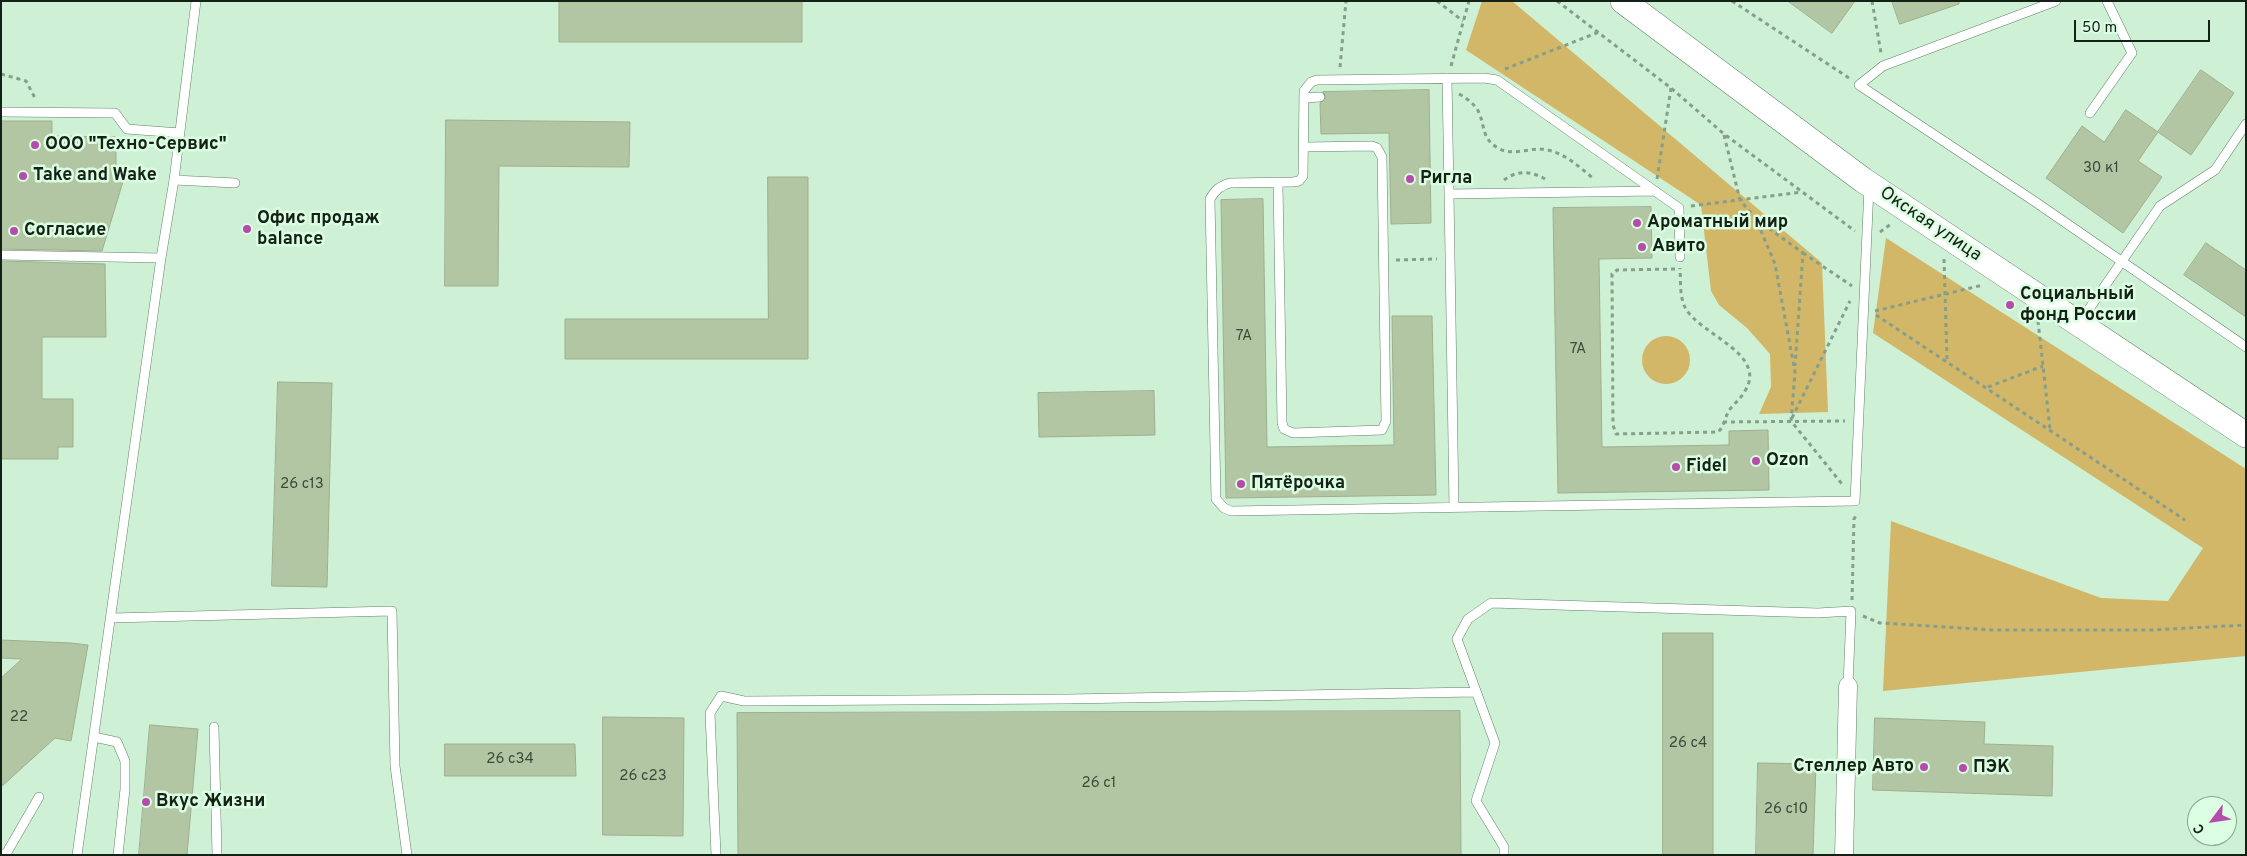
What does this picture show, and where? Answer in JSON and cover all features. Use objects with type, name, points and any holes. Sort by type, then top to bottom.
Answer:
[{"type":"main road","name":"Окская улица","points":[[1623,1],[1870,185],[2246,435]]},
{"type":"street","points":[[1844,855],[1848,686]]},
{"type":"lane","points":[[77,855],[161,258],[174,180],[196,1]]},
{"type":"lane","points":[[2056,1],[1883,66],[1860,85],[2034,201],[2246,347]]},
{"type":"lane","points":[[2090,113],[2132,53],[2107,1]]},
{"type":"lane","points":[[1680,257],[1680,208],[1504,83],[1484,78],[1447,82],[1339,80],[1311,82],[1304,91],[1303,176],[1293,182],[1230,183],[1221,186],[1210,199],[1216,499],[1224,508],[1231,510],[1858,504],[1870,185]]},
{"type":"lane","points":[[1447,82],[1454,507]]},
{"type":"lane","points":[[1304,98],[1320,97]]},
{"type":"lane","points":[[1,112],[115,113],[127,130],[180,133]]},
{"type":"lane","points":[[2078,324],[2160,206],[2215,170],[2246,124]]},
{"type":"lane","points":[[1278,183],[1282,423],[1284,429],[1292,433],[1382,430],[1386,421],[1380,152],[1372,146],[1304,147]]},
{"type":"lane","points":[[174,180],[235,183]]},
{"type":"lane","points":[[1449,194],[1656,191]]},
{"type":"lane","points":[[1,255],[161,258]]},
{"type":"lane","points":[[1504,855],[1504,847],[1476,802],[1494,743],[1457,639],[1468,619],[1491,603],[1818,613],[1851,611],[1848,686]]},
{"type":"lane","points":[[111,618],[392,610],[395,766],[407,855]]},
{"type":"lane","points":[[716,855],[710,713],[721,696],[744,701],[1066,699],[1475,692]]},
{"type":"lane","points":[[214,727],[217,855]]},
{"type":"lane","points":[[94,737],[117,742],[125,761],[125,789],[118,855]]},
{"type":"lane","points":[[4,854],[39,797]]},
{"type":"path","points":[[1339,80],[1346,1]]},
{"type":"path","points":[[1437,1],[1463,21]]},
{"type":"path","points":[[1469,1],[1447,82],[1474,105],[1481,117],[1484,135],[1496,147],[1511,152],[1540,149],[1558,153],[1611,191]]},
{"type":"path","points":[[1557,1],[1671,88],[1724,134],[1860,234]]},
{"type":"path","points":[[1732,1],[1860,85]]},
{"type":"path","points":[[1872,1],[1883,66]]},
{"type":"path","points":[[1484,78],[1600,32]]},
{"type":"path","points":[[1,74],[26,82],[42,111]]},
{"type":"path","points":[[1656,191],[1671,88]]},
{"type":"path","points":[[1724,134],[1740,200],[1756,219],[1856,289],[1857,280]]},
{"type":"path","points":[[1680,208],[1802,192]]},
{"type":"path","points":[[1756,219],[1775,264],[1795,372]]},
{"type":"path","points":[[1944,250],[1947,360]]},
{"type":"path","points":[[1803,253],[1791,421],[1858,504],[1854,519],[1851,611],[1880,623],[1992,630],[2152,630],[2246,625]]},
{"type":"path","points":[[1680,257],[1681,297],[1686,310],[1697,323],[1742,355],[1748,369],[1746,390],[1730,410],[1721,430],[1715,433],[1620,435],[1614,431],[1612,274],[1617,270],[1680,269]]},
{"type":"path","points":[[1391,260],[1450,259]]},
{"type":"path","points":[[1988,284],[1946,296],[1872,312],[2186,520]]},
{"type":"path","points":[[1791,421],[1852,298]]},
{"type":"path","points":[[2038,318],[2050,429]]},
{"type":"path","points":[[1987,387],[2043,366]]},
{"type":"path","points":[[1723,422],[1848,421]]},
{"type":"shaded area","points":[[1482,1],[1512,1],[1822,263],[1828,412],[1759,414],[1771,387],[1770,354],[1747,328],[1719,305],[1711,291],[1701,205],[1466,50]]},
{"type":"shaded area","points":[[1886,238],[2246,469],[2246,656],[1883,691],[1891,521],[2101,598],[2168,601],[2203,548],[1873,333]]},
{"type":"shaded area","points":[[1661,336],[1671,336],[1683,343],[1690,355],[1690,365],[1683,377],[1671,384],[1661,384],[1653,380],[1646,373],[1642,365],[1642,355],[1646,347],[1653,340]]},
{"type":"building","points":[[802,1],[802,42],[559,42],[559,2]]},
{"type":"building","points":[[1788,1],[1855,1],[1832,33]]},
{"type":"building","points":[[1892,1],[1959,1],[1959,4],[1900,24]]},
{"type":"building","points":[[2201,70],[2234,93],[2191,155],[2158,132]]},
{"type":"building","points":[[1429,90],[1431,223],[1391,224],[1389,133],[1321,134],[1320,103],[1326,97],[1323,92]]},
{"type":"building","points":[[2126,110],[2158,132],[2138,161],[2162,177],[2123,233],[2046,178],[2082,126],[2104,142]]},
{"type":"building","points":[[446,120],[630,122],[629,167],[499,166],[498,286],[445,286]]},
{"type":"building","points":[[1,121],[52,121],[52,136],[116,137],[116,175],[125,175],[102,251],[1,249]]},
{"type":"building","points":[[768,177],[808,177],[808,359],[565,359],[565,319],[768,319]]},
{"type":"building","points":[[1263,199],[1267,447],[1394,445],[1392,316],[1432,316],[1436,495],[1226,498],[1221,200]]},
{"type":"building","points":[[1651,207],[1652,258],[1599,259],[1602,447],[1729,445],[1729,431],[1768,430],[1769,490],[1558,493],[1553,208]]},
{"type":"building","points":[[2206,243],[2246,270],[2246,317],[2184,275]]},
{"type":"building","points":[[1,261],[105,264],[106,337],[42,337],[42,399],[73,399],[73,447],[58,447],[58,459],[1,459]]},
{"type":"building","points":[[278,382],[332,383],[327,587],[272,586]]},
{"type":"building","points":[[1154,391],[1155,435],[1039,437],[1038,393]]},
{"type":"building","points":[[1663,633],[1713,633],[1713,855],[1663,855]]},
{"type":"building","points":[[1,640],[88,645],[71,741],[55,738],[1,787],[1,678],[22,659],[1,658]]},
{"type":"building","points":[[1460,711],[1461,855],[738,855],[737,713]]},
{"type":"building","points":[[603,717],[684,718],[683,836],[603,835]]},
{"type":"building","name":"ПЭК","points":[[1875,718],[1985,722],[1984,744],[2053,746],[2052,796],[1873,790]]},
{"type":"building","points":[[150,725],[198,729],[187,855],[139,855]]},
{"type":"building","points":[[445,744],[575,744],[576,776],[445,776]]},
{"type":"building","points":[[1758,763],[1816,764],[1813,855],[1756,855]]},
{"type":"place","name":"ООО \"Техно-Сервис\"","points":[[35,145]]},
{"type":"place","name":"Take and Wake","points":[[23,176]]},
{"type":"place","name":"Ригла","points":[[1410,179]]},
{"type":"place","name":"Ароматный мир","points":[[1637,223]]},
{"type":"place","name":"Офис продаж balance","points":[[247,229]]},
{"type":"place","name":"Согласие","points":[[14,231]]},
{"type":"place","name":"Авито","points":[[1642,247]]},
{"type":"place","name":"Социальный фонд России","points":[[2010,305]]},
{"type":"place","name":"Ozon","points":[[1756,461]]},
{"type":"place","name":"Fidel","points":[[1676,467]]},
{"type":"place","name":"Пятёрочка","points":[[1241,484]]},
{"type":"place","name":"Стеллер Авто","points":[[1924,767]]},
{"type":"place","name":"ПЭК","points":[[1963,768]]},
{"type":"place","name":"Вкус Жизни","points":[[146,802]]}]
